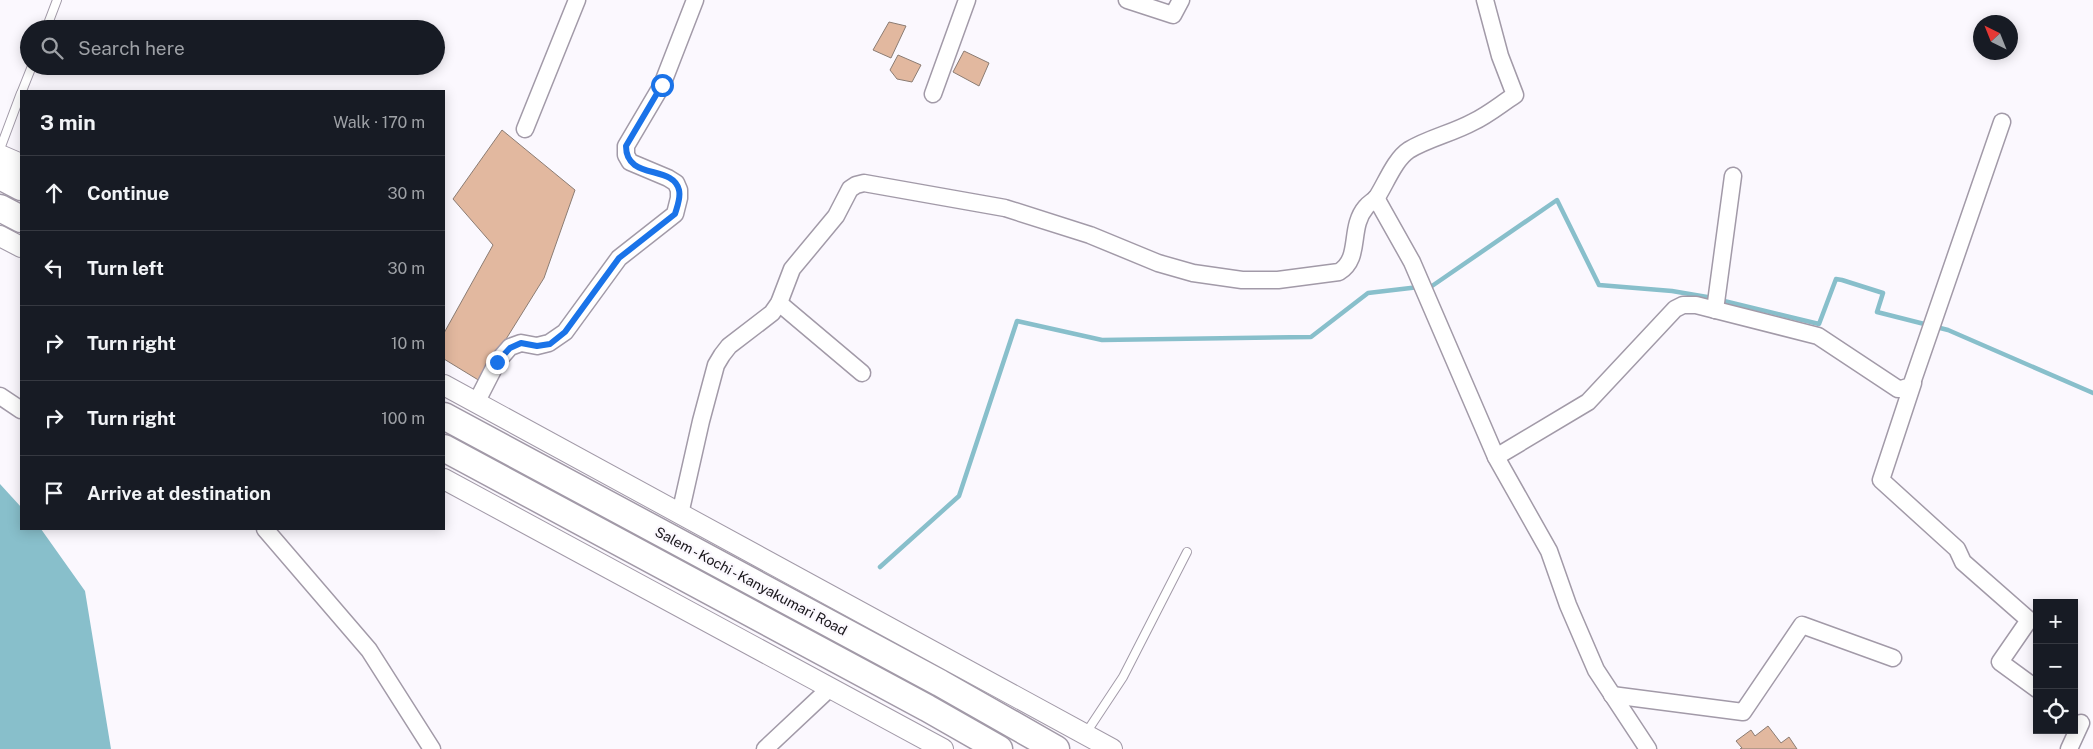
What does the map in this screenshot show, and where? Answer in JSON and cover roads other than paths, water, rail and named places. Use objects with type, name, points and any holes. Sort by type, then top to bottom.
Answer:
[{"type":"highway","points":[[0,176],[20,186]]},
{"type":"highway","points":[[0,208],[20,218]]},
{"type":"highway","name":"Salem - Kochi - Kanyakumari Road","points":[[445,417],[940,683],[1056,749]]},
{"type":"highway","name":"Salem - Kochi - Kanyakumari Road","points":[[445,449],[926,708],[998,749]]},
{"type":"street","points":[[525,129],[577,0]]},
{"type":"street","points":[[476,403],[497,362],[510,348],[521,343],[537,346],[550,344],[565,332],[619,258],[675,214],[680,190],[676,183],[630,162],[626,155],[626,146],[662,85],[694,0]]},
{"type":"street","points":[[933,94],[967,0]]},
{"type":"street","points":[[1127,0],[1173,15],[1181,0]]},
{"type":"street","points":[[680,514],[716,365],[728,346],[772,313],[779,303],[792,269],[836,216],[850,189],[856,185],[864,182],[1005,208],[1090,235],[1158,263],[1193,273],[1242,280],[1278,280],[1339,272],[1347,267],[1352,260],[1354,238],[1360,216],[1376,198],[1389,174],[1408,150],[1473,122],[1515,95],[1500,56],[1485,0]]},
{"type":"street","points":[[2002,122],[1881,480],[1957,550],[1963,562],[2029,620],[2000,662],[2033,686]]},
{"type":"street","points":[[0,155],[20,164]]},
{"type":"street","points":[[1715,310],[1733,176]]},
{"type":"street","points":[[1376,198],[1412,262],[1496,457],[1549,551],[1568,605],[1596,670],[1648,749]]},
{"type":"street","points":[[0,236],[20,246]]},
{"type":"street","points":[[779,303],[862,373]]},
{"type":"street","points":[[1496,457],[1588,402],[1678,307],[1691,305],[1818,336],[1898,389],[1907,388],[1913,383]]},
{"type":"street","points":[[445,386],[1112,749]]},
{"type":"street","points":[[0,396],[20,409]]},
{"type":"street","points":[[445,480],[943,749]]},
{"type":"street","points":[[266,530],[369,650],[432,749]]},
{"type":"street","points":[[1612,695],[1743,712],[1802,625],[1893,658]]},
{"type":"street","points":[[765,749],[830,688]]},
{"type":"street","points":[[2069,749],[2083,724]]},
{"type":"lane","points":[[49,20],[57,0]]},
{"type":"lane","points":[[23,90],[29,75]]},
{"type":"lane","points":[[0,149],[20,97]]},
{"type":"lane","points":[[1085,734],[1123,677],[1187,552]]},
{"type":"water","points":[[0,484],[20,506],[20,530],[42,530],[85,591],[111,749],[0,749]]},
{"type":"waterway","points":[[1426,286],[1432,286],[1557,200],[1599,285],[1672,291],[1713,298]]},
{"type":"waterway","points":[[1720,300],[1819,324],[1836,279],[1842,280],[1883,293],[1877,312],[1948,330],[2093,393]]},
{"type":"waterway","points":[[880,567],[959,496],[1017,321],[1102,340],[1311,337],[1368,293],[1419,287]]}]
